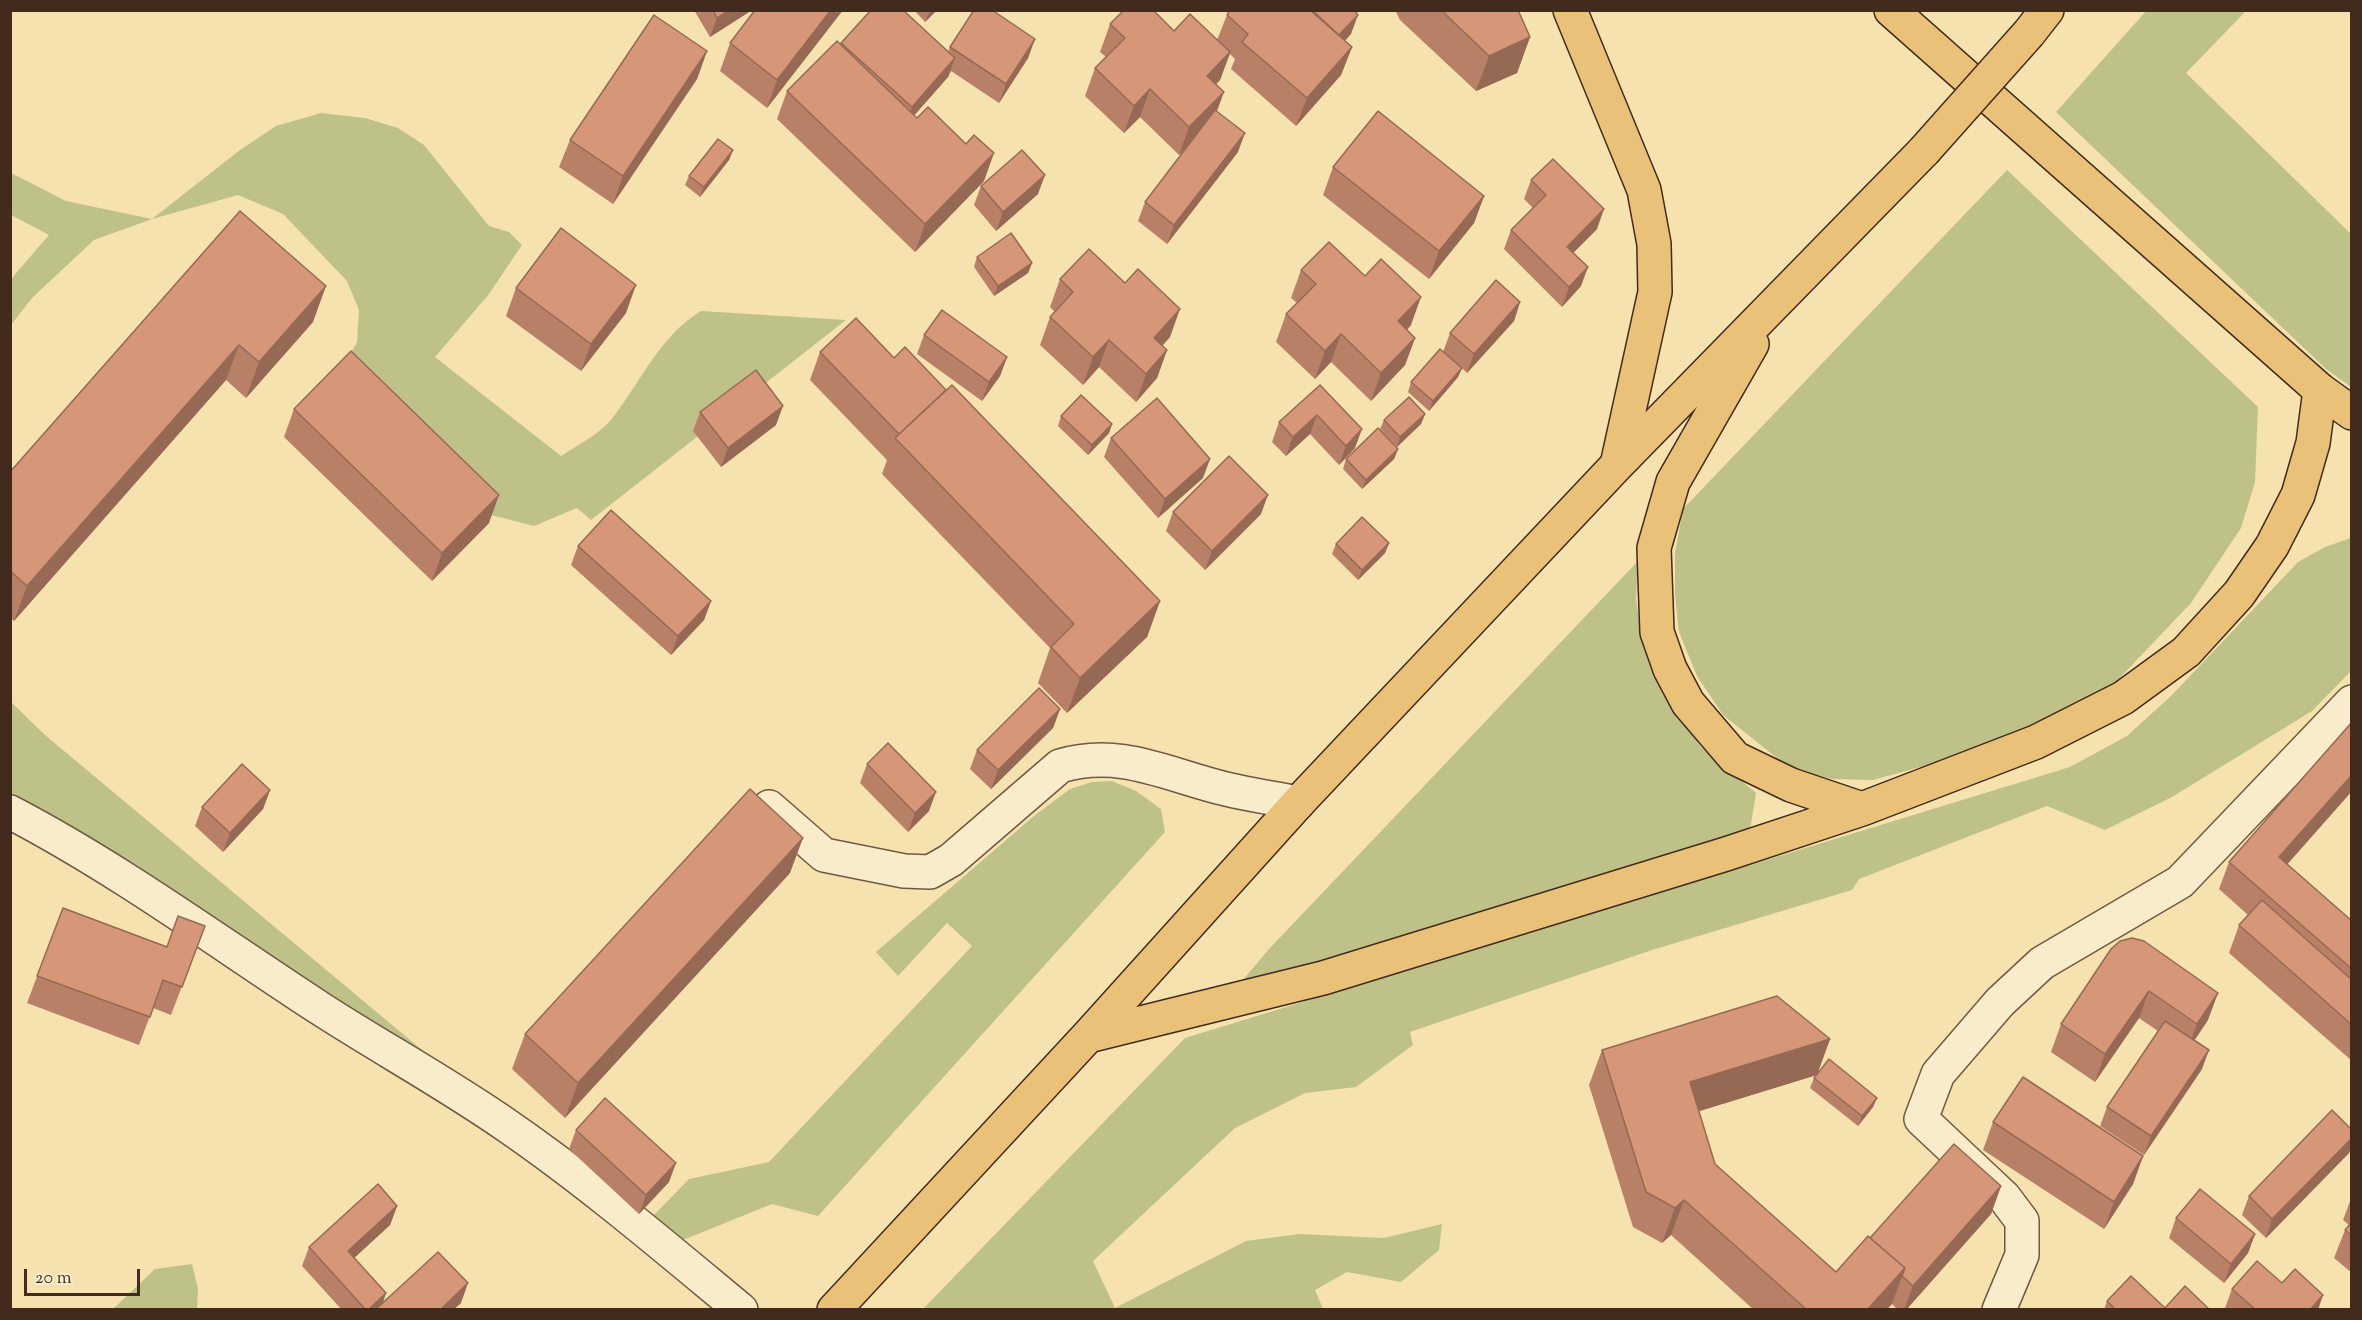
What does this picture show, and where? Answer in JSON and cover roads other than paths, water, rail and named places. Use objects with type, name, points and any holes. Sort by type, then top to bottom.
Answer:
[{"type":"main road","points":[[1570,10],[1644,190],[1654,244],[1655,292],[1617,465]]},
{"type":"main road","points":[[1891,10],[2320,390],[2352,413]]},
{"type":"main road","points":[[834,1310],[1088,1036],[1298,803],[1617,465],[1924,151],[2038,22]]},
{"type":"main road","points":[[1774,306],[1673,482],[1654,548],[1657,632],[1670,669],[1688,703],[1735,758],[1791,785],[1862,809]]},
{"type":"main road","points":[[1088,1036],[1323,978],[1726,854],[1862,809],[2036,742],[2123,698],[2187,652],[2239,594],[2272,546],[2298,495],[2313,442],[2320,390]]},
{"type":"street","points":[[1999,1310],[2022,1255],[2022,1221],[2004,1197],[1921,1119],[1938,1074],[2000,1002],[2042,963],[2180,882],[2352,702]]},
{"type":"street","points":[[769,807],[824,855],[904,871],[930,872],[951,860],[1060,766],[1079,760],[1100,758],[1127,761],[1226,789],[1298,803]]},
{"type":"street","points":[[10,812],[52,834],[134,885],[322,1010],[507,1126],[567,1169],[741,1310]]}]
